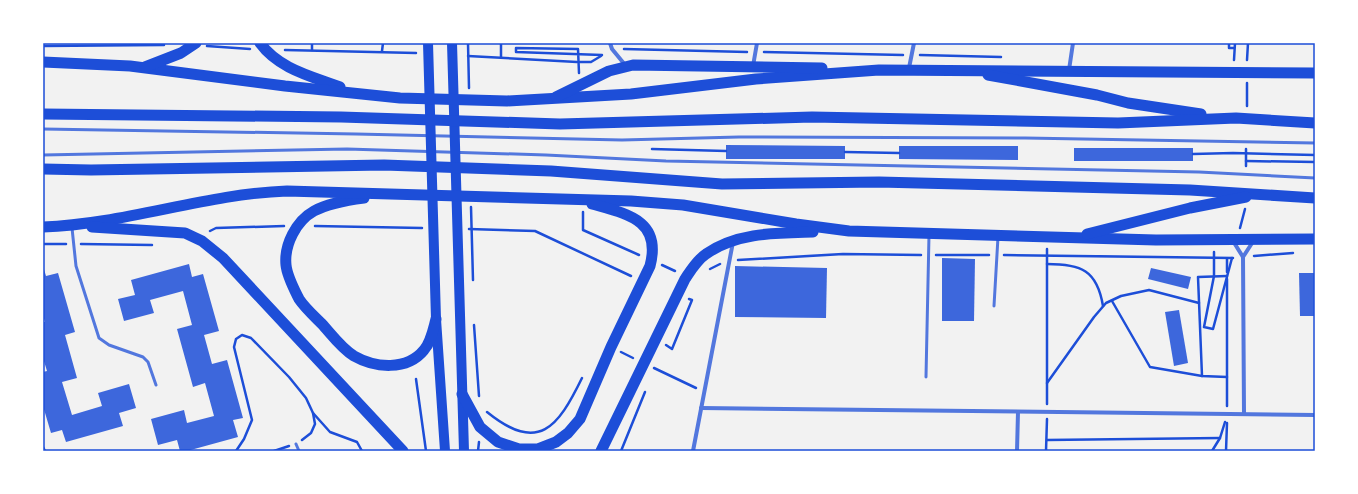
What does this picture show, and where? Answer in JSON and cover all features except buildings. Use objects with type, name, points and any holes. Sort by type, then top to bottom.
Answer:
[{"type":"highway","points":[[143,68],[169,59],[194,44]]},
{"type":"highway","points":[[262,46],[284,66],[354,93]]},
{"type":"highway","points":[[43,62],[143,68],[400,98],[507,102],[631,94],[756,80],[879,70],[950,69],[1315,73]]},
{"type":"highway","points":[[552,100],[599,76],[626,66],[640,64],[879,70]]},
{"type":"highway","points":[[950,69],[1029,81],[1128,103],[1236,118],[1315,123]]},
{"type":"highway","points":[[43,114],[341,116],[560,124],[767,118],[869,118],[1118,123],[1236,118]]},
{"type":"highway","points":[[43,169],[91,170],[384,165],[551,171],[722,184],[879,182],[1190,190],[1315,198]]},
{"type":"highway","points":[[43,227],[71,225],[262,192],[309,191],[631,200],[683,205],[796,224],[849,230],[930,234],[1156,240],[1315,239]]},
{"type":"highway","points":[[395,194],[355,199],[314,211],[304,218],[290,240],[286,266],[292,284],[300,300],[345,349],[370,364],[383,366],[396,365],[412,360],[424,351],[436,320]]},
{"type":"highway","points":[[1067,237],[1095,233],[1183,210],[1262,194]]},
{"type":"highway","points":[[462,394],[480,427],[498,442],[520,449],[538,449],[556,442],[568,433],[580,419],[611,347],[650,266],[654,251],[653,243],[646,230],[633,217],[578,199]]},
{"type":"highway","points":[[71,225],[185,233],[202,241],[223,258],[403,451]]},
{"type":"highway","points":[[601,451],[651,366],[685,279],[696,263],[706,254],[747,237],[769,234],[849,230]]},
{"type":"main road","points":[[428,43],[436,320],[445,451]]},
{"type":"main road","points":[[452,43],[464,451]]},
{"type":"street","points":[[610,43],[612,49],[626,66]]},
{"type":"street","points":[[753,66],[757,43]]},
{"type":"street","points":[[909,69],[914,43]]},
{"type":"street","points":[[1069,70],[1073,43]]},
{"type":"street","points":[[1232,239],[1243,257],[1244,414]]},
{"type":"street","points":[[1243,257],[1254,239]]},
{"type":"street","points":[[692,451],[733,242]]},
{"type":"street","points":[[701,408],[1315,415]]},
{"type":"street","points":[[1017,451],[1018,412]]},
{"type":"lane","points":[[43,129],[622,140],[746,137],[1017,138],[1315,143]]},
{"type":"lane","points":[[43,156],[347,149],[546,155],[666,161],[1199,172],[1315,178]]},
{"type":"lane","points":[[71,225],[72,244],[76,266],[99,338],[109,345],[143,357],[148,362],[156,385]]},
{"type":"lane","points":[[926,377],[930,234]]},
{"type":"lane","points":[[994,306],[998,235]]},
{"type":"lane","points":[[296,444],[299,451]]},
{"type":"path","points":[[312,43],[312,50]]},
{"type":"path","points":[[382,43],[382,51]]},
{"type":"path","points":[[501,43],[501,58]]},
{"type":"path","points":[[1229,43],[1229,48],[1234,48]]},
{"type":"path","points":[[1234,55],[1235,43]]},
{"type":"path","points":[[194,44],[262,46],[312,50],[417,53]]},
{"type":"path","points":[[43,46],[168,45]]},
{"type":"path","points":[[756,52],[1007,57]]},
{"type":"path","points":[[566,54],[602,55]]},
{"type":"path","points":[[468,56],[577,62]]},
{"type":"path","points":[[701,150],[726,151]]},
{"type":"path","points":[[845,152],[899,153]]},
{"type":"path","points":[[1193,154],[1233,153],[1315,155]]},
{"type":"path","points":[[1246,161],[1315,162]]},
{"type":"path","points":[[216,228],[277,226]]},
{"type":"path","points":[[321,226],[428,228]]},
{"type":"path","points":[[466,229],[535,231],[631,275],[628,282]]},
{"type":"path","points":[[1046,451],[1047,237]]},
{"type":"path","points":[[43,244],[155,245]]},
{"type":"path","points":[[703,272],[729,260],[843,254],[1227,259],[1295,253]]},
{"type":"path","points":[[1214,259],[1214,277]]},
{"type":"path","points":[[1226,451],[1227,259]]},
{"type":"path","points":[[1047,264],[1069,264],[1086,270],[1096,281],[1101,294],[1103,306]]},
{"type":"path","points":[[1202,376],[1198,277],[1227,276]]},
{"type":"path","points":[[1046,383],[1094,316],[1103,306],[1120,296],[1149,290],[1199,303]]},
{"type":"path","points":[[1112,301],[1150,367],[1202,376],[1227,377]]},
{"type":"path","points":[[474,323],[479,398]]},
{"type":"path","points":[[236,451],[244,439],[252,420],[234,347],[236,339],[242,335],[251,338],[289,377],[306,398],[313,413],[315,424],[311,433],[296,444],[274,451]]},
{"type":"path","points":[[662,346],[665,339]]},
{"type":"path","points":[[611,347],[704,392]]},
{"type":"path","points":[[651,366],[656,360]]},
{"type":"path","points":[[651,366],[653,376]]},
{"type":"path","points":[[482,408],[499,422],[515,431],[531,433],[545,430],[557,421],[584,375]]},
{"type":"path","points":[[416,378],[426,451]]},
{"type":"path","points":[[620,451],[647,389]]},
{"type":"path","points":[[313,413],[330,432],[357,442],[362,451]]},
{"type":"path","points":[[1212,451],[1220,438],[1227,414]]},
{"type":"path","points":[[1046,440],[1220,438]]},
{"type":"path","points":[[43,447],[44,451]]}]
